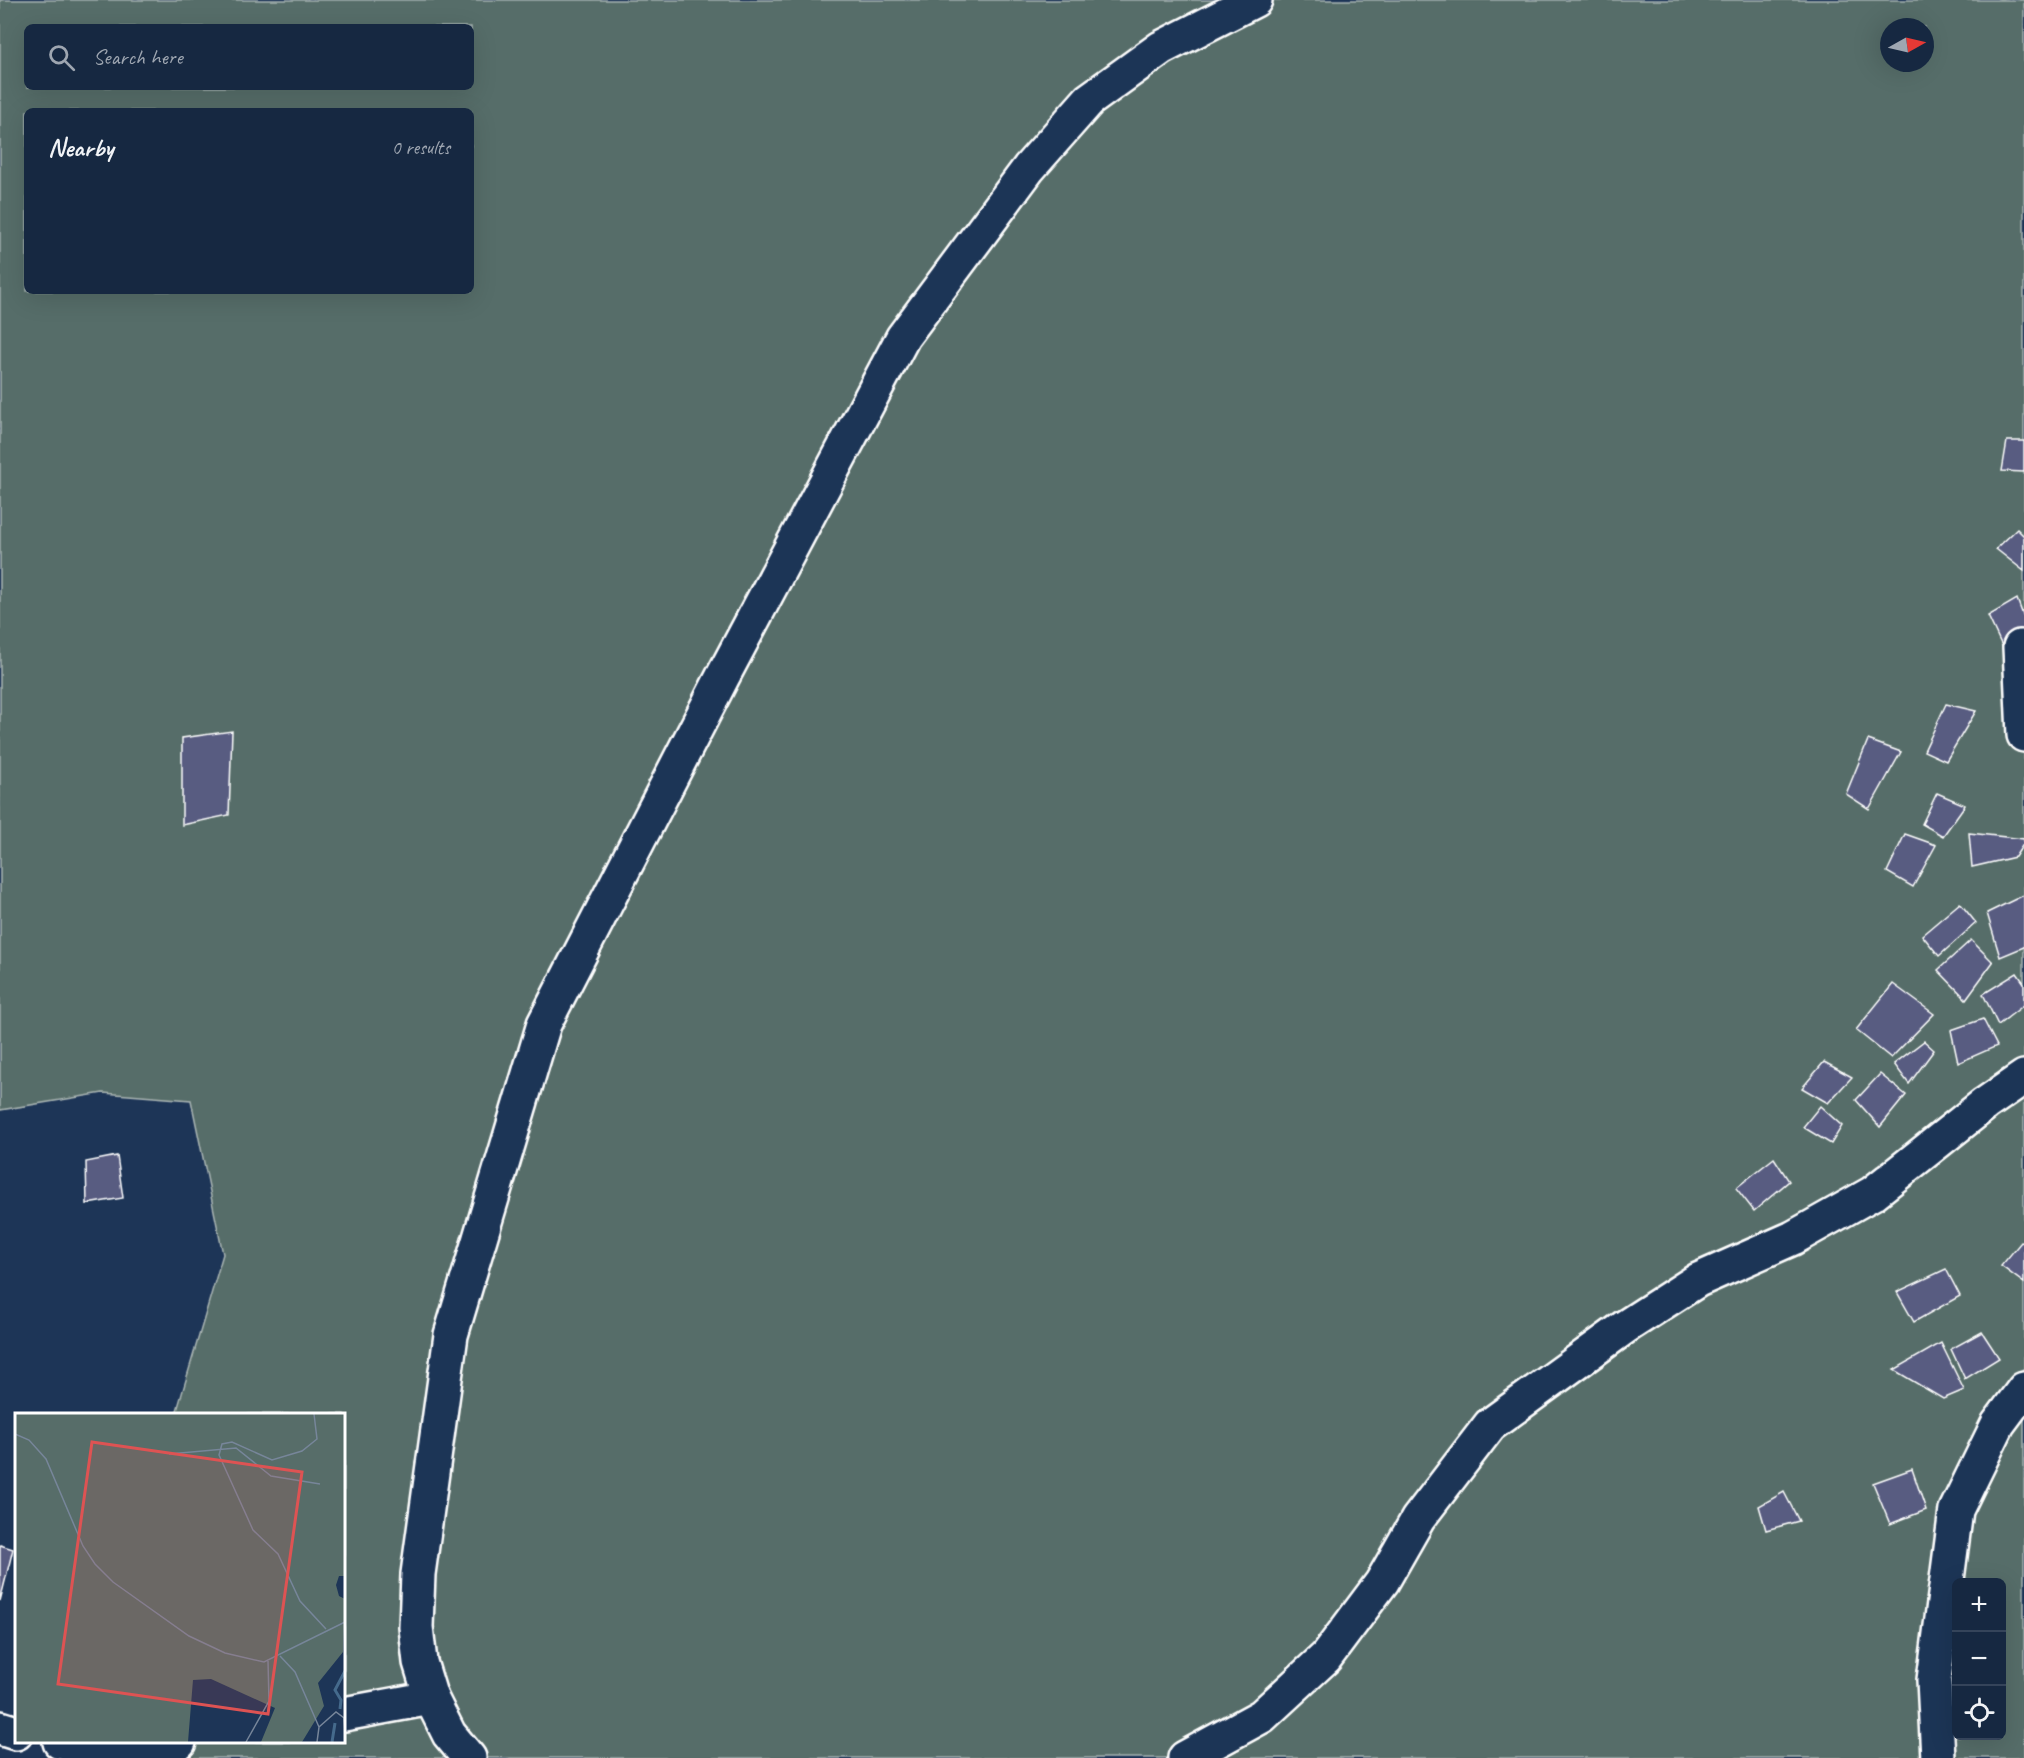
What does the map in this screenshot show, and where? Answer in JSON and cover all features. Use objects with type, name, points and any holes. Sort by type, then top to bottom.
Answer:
[{"type":"street","points":[[469,1758],[449,1734],[431,1698],[420,1662],[417,1627],[418,1574],[451,1335],[544,1024],[729,666],[903,337],[1029,168],[1089,100],[1161,48],[1255,0]]},
{"type":"street","points":[[2020,647],[2024,735]]},
{"type":"street","points":[[1185,1758],[1262,1716],[1326,1657],[1382,1582],[1418,1519],[1490,1425],[1625,1327],[1698,1280],[1793,1238],[1873,1193],[1985,1104],[2024,1077]]},
{"type":"street","points":[[1938,1758],[1934,1680],[1956,1510],[1998,1424],[2024,1389]]},
{"type":"street","points":[[345,1714],[431,1698]]},
{"type":"street","points":[[0,1728],[15,1733]]},
{"type":"street","points":[[66,1743],[107,1750],[170,1743]]},
{"type":"green space","points":[[0,0],[2024,0],[2024,1758],[72,1758],[76,1743],[345,1743],[345,1413],[176,1413],[223,1254],[191,1100],[103,1093],[0,1110]]},
{"type":"building","points":[[2007,441],[2024,441],[2024,472],[2002,471]]},
{"type":"building","points":[[2017,529],[2024,536],[2024,571],[1996,549]]},
{"type":"building","points":[[2017,599],[2024,618],[2024,634],[2002,646],[1988,616]]},
{"type":"building","points":[[1946,704],[1976,711],[1946,761],[1924,751]]},
{"type":"building","points":[[232,731],[229,815],[182,825],[182,738]]},
{"type":"building","points":[[1868,740],[1901,752],[1869,809],[1846,794]]},
{"type":"building","points":[[1937,793],[1965,805],[1943,836],[1922,824]]},
{"type":"building","points":[[1969,833],[2024,839],[2024,843],[2015,857],[1972,867]]},
{"type":"building","points":[[1905,834],[1936,845],[1913,887],[1887,872]]},
{"type":"building","points":[[2024,895],[2024,947],[2000,957],[1987,913]]},
{"type":"building","points":[[1960,903],[1976,923],[1939,956],[1922,935]]},
{"type":"building","points":[[1971,940],[1993,962],[1966,999],[1938,970]]},
{"type":"building","points":[[2017,973],[2024,983],[2024,1005],[1998,1025],[1983,994]]},
{"type":"building","points":[[1893,984],[1934,1014],[1891,1058],[1856,1030]]},
{"type":"building","points":[[1983,1019],[1997,1046],[1958,1063],[1951,1030]]},
{"type":"building","points":[[1924,1041],[1934,1050],[1909,1084],[1894,1064]]},
{"type":"building","points":[[1824,1062],[1852,1077],[1828,1103],[1802,1088]]},
{"type":"building","points":[[1880,1074],[1906,1095],[1880,1127],[1856,1100]]},
{"type":"building","points":[[1820,1106],[1842,1126],[1831,1144],[1803,1127]]},
{"type":"building","points":[[117,1156],[123,1198],[87,1204],[86,1162]]},
{"type":"building","points":[[1774,1158],[1789,1181],[1754,1211],[1736,1188]]},
{"type":"building","points":[[2021,1242],[2024,1243],[2024,1283],[2001,1266]]},
{"type":"building","points":[[1946,1269],[1960,1296],[1914,1322],[1897,1292]]},
{"type":"building","points":[[1982,1332],[1999,1358],[1965,1379],[1951,1349]]},
{"type":"building","points":[[1941,1343],[1964,1390],[1943,1399],[1894,1370]]},
{"type":"building","points":[[1912,1469],[1926,1510],[1890,1524],[1873,1483]]},
{"type":"building","points":[[1784,1492],[1799,1521],[1766,1530],[1759,1506]]},
{"type":"building","points":[[0,1545],[13,1549],[0,1601]]}]
